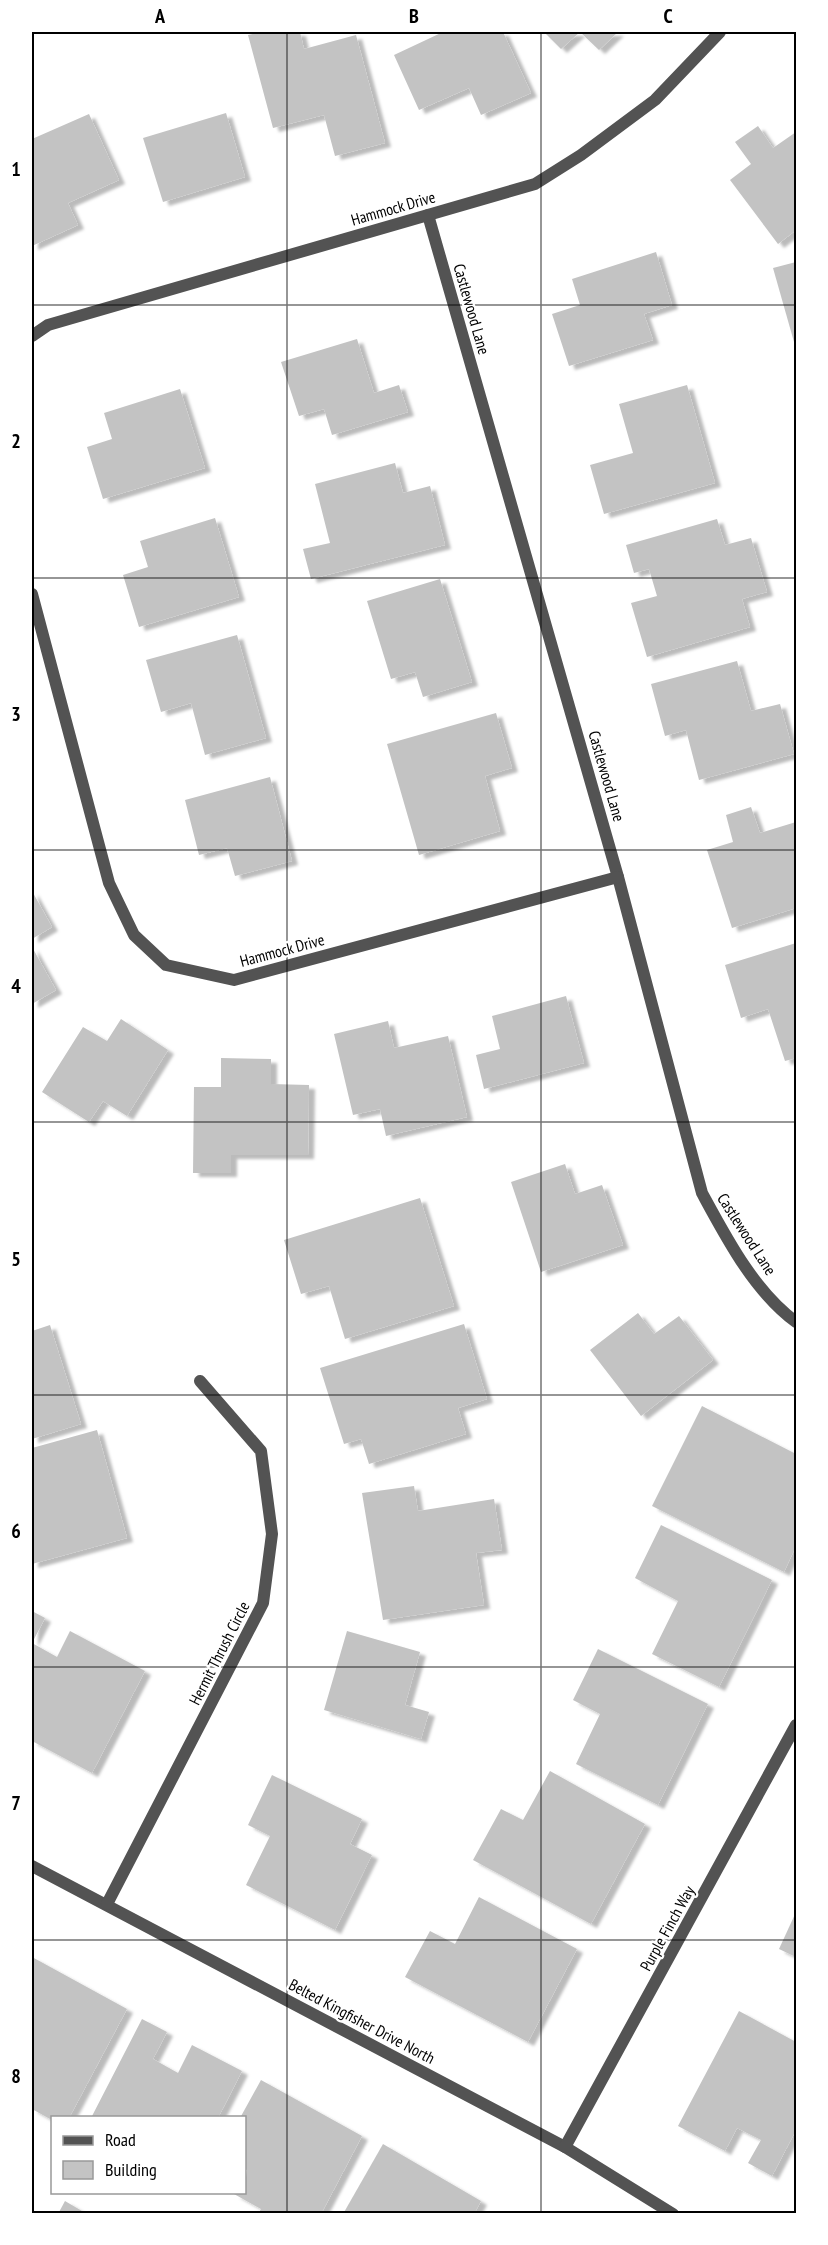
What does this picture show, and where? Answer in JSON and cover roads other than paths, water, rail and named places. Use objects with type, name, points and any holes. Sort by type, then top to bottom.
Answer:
[{"type":"street","name":"Hammock Drive","points":[[32,336],[48,325],[535,184],[582,155],[655,100],[720,32]]},
{"type":"street","name":"Castlewood Lane","points":[[428,216],[618,877],[702,1193],[724,1232],[774,1306],[796,1322]]},
{"type":"street","name":"Hammock Drive","points":[[32,594],[109,883],[134,935],[166,965],[234,980],[618,877]]},
{"type":"street","name":"Hermit Thrush Circle","points":[[107,1905],[263,1603],[272,1534],[261,1451],[200,1381]]},
{"type":"street","name":"Purple Finch Way","points":[[566,2147],[796,1725]]},
{"type":"street","name":"Belted Kingfisher Drive North","points":[[32,1866],[566,2147],[673,2214]]}]
